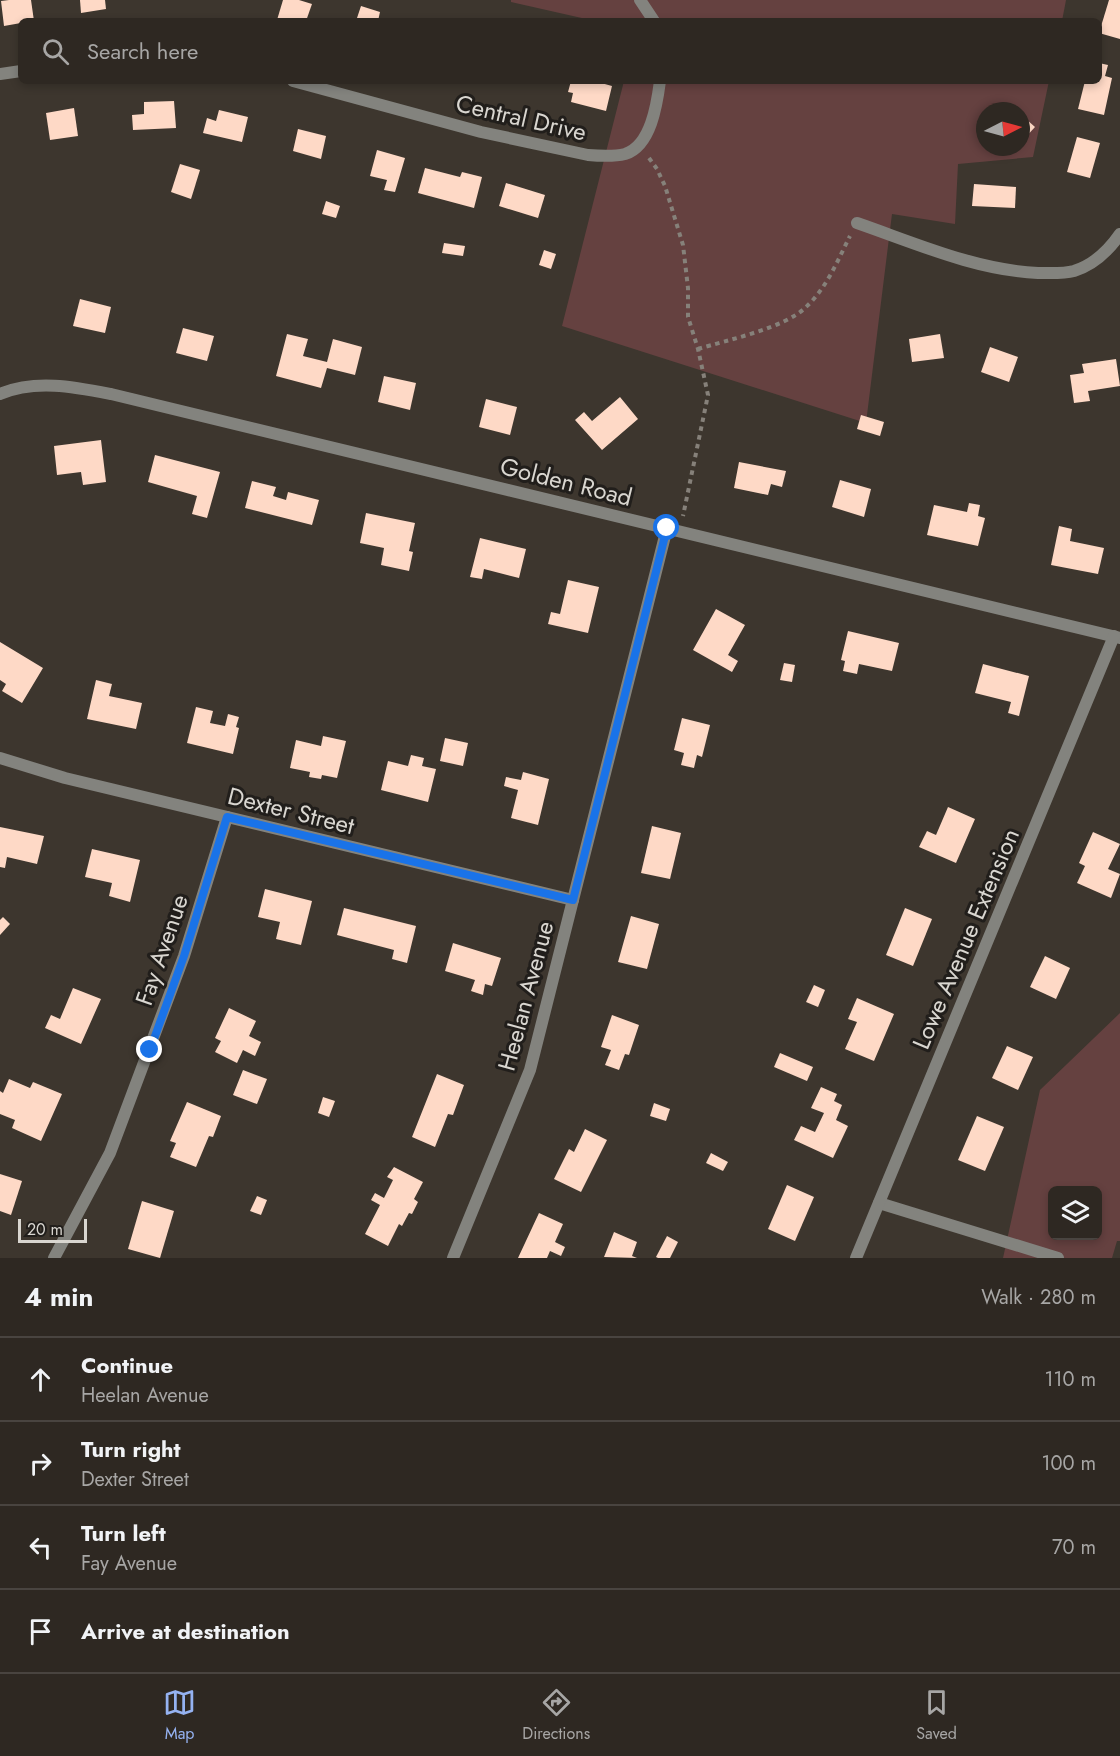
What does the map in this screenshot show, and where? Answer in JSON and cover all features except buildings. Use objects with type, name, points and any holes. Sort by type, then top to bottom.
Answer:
[{"type":"street","points":[[640,0],[652,18]]},
{"type":"street","points":[[0,74],[18,71]]},
{"type":"street","name":"Central Drive","points":[[304,84],[481,132],[588,156],[623,155],[639,146]]},
{"type":"street","points":[[639,146],[649,127],[659,84]]},
{"type":"street","points":[[856,223],[977,264],[1012,272],[1074,271],[1096,260],[1114,244],[1120,234]]},
{"type":"street","name":"Golden Road","points":[[0,394],[11,389],[43,385],[74,387],[111,394],[1117,637]]},
{"type":"street","name":"Heelan Avenue","points":[[453,1258],[530,1070],[667,528]]},
{"type":"street","name":"Lowe Avenue Extension","points":[[856,1258],[1117,637]]},
{"type":"street","name":"Dexter Street","points":[[0,758],[65,778],[573,900]]},
{"type":"street","name":"Fay Avenue","points":[[54,1258],[110,1153],[184,956],[227,817]]},
{"type":"street","points":[[879,1203],[1058,1258]]},
{"type":"path","points":[[639,146],[657,169],[683,245],[688,288],[688,317],[698,348],[708,395],[680,531]]},
{"type":"path","points":[[698,348],[767,328],[791,318],[806,308],[834,267],[856,223]]},
{"type":"shaded area","points":[[511,0],[1066,0],[1063,18],[582,18],[511,2]]},
{"type":"shaded area","points":[[623,84],[1048,84],[1033,157],[958,164],[955,224],[892,214],[866,423],[562,326]]},
{"type":"shaded area","points":[[1120,1013],[1120,1241],[1117,1241],[1112,1258],[1003,1258],[1040,1090]]},
{"type":"route","points":[[150,1050],[184,956],[227,817],[573,900],[667,528]]}]
